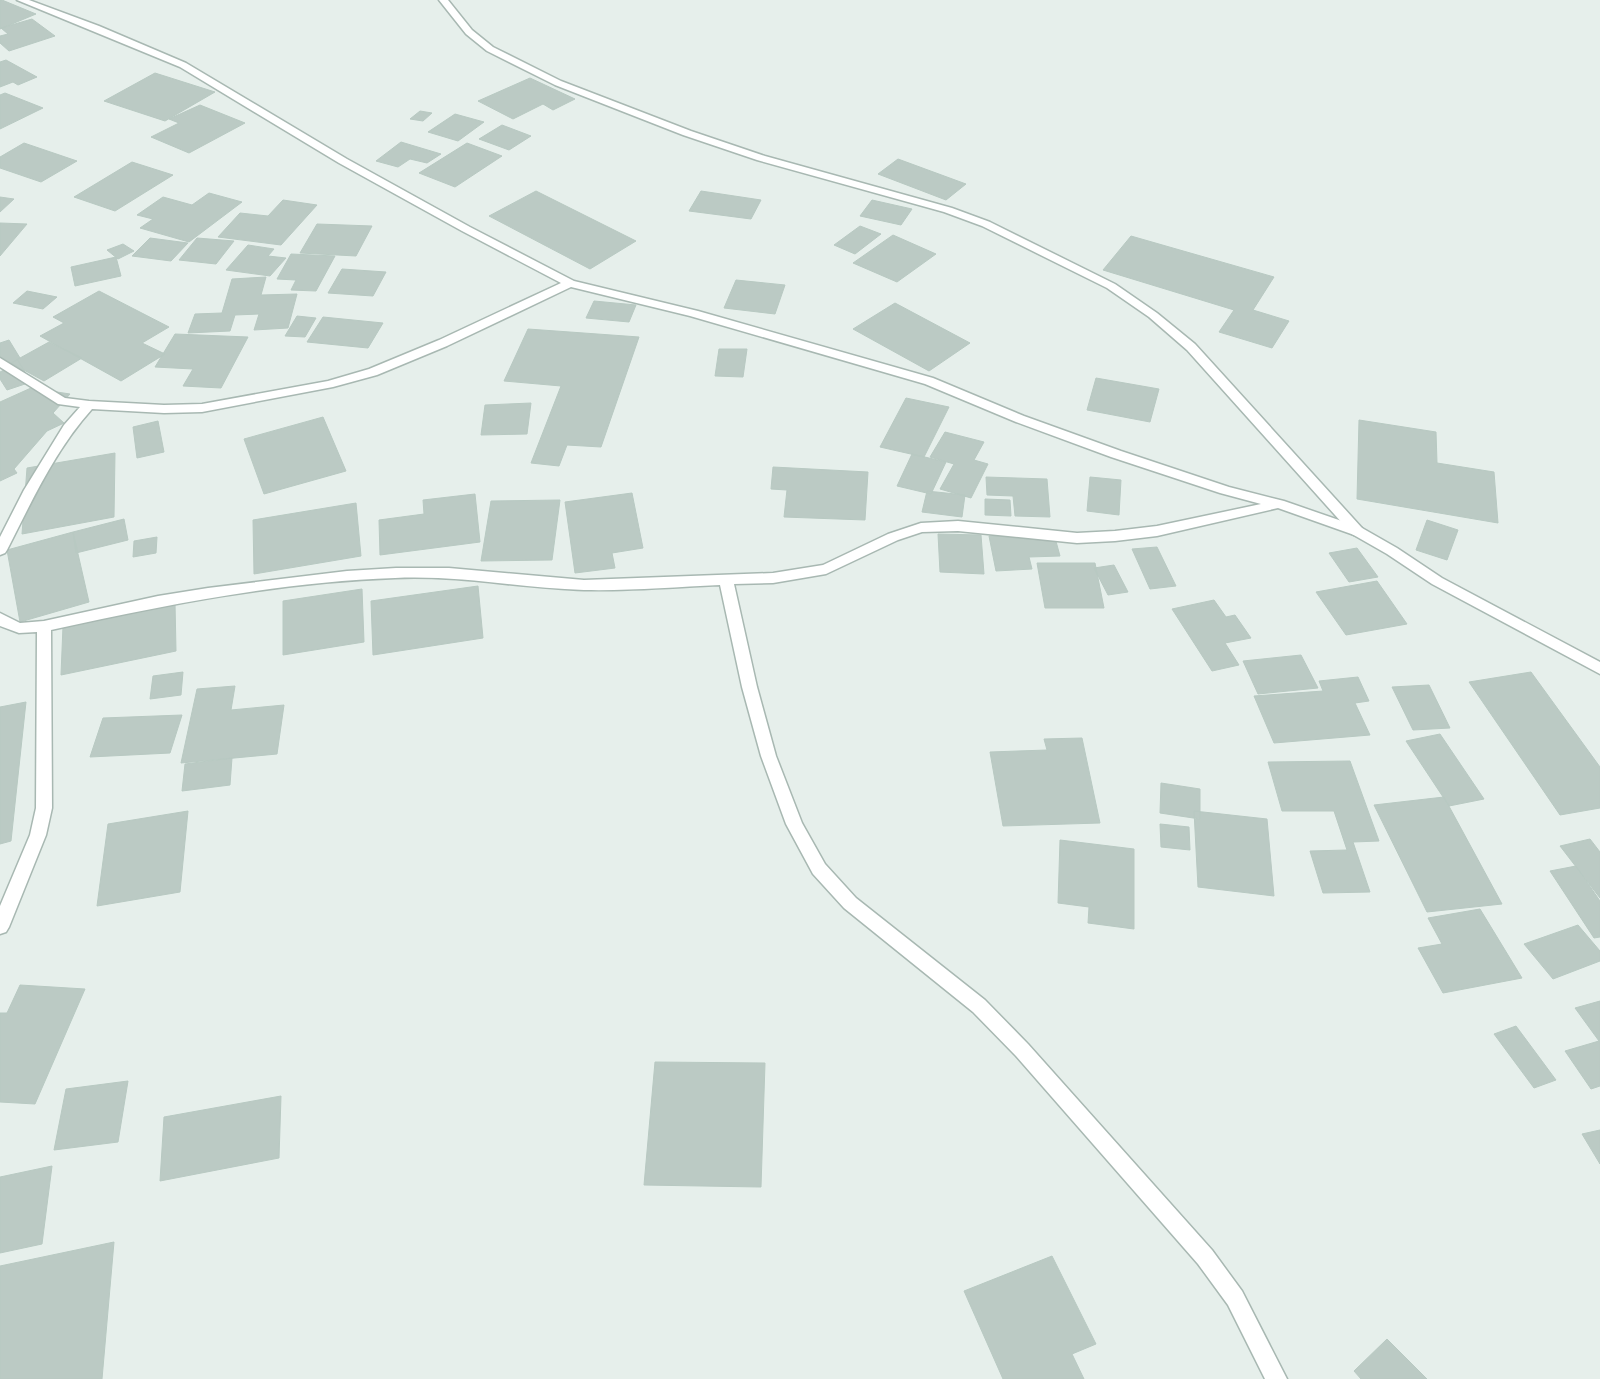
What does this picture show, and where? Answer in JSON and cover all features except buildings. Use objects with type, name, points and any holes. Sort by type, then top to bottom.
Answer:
[{"type":"street","points":[[21,0],[96,28],[183,66],[343,161],[466,229],[570,283],[694,313],[929,381],[1020,419],[1116,454],[1225,490],[1279,504],[1357,532],[1392,551],[1437,581],[1600,669]]},
{"type":"street","points":[[443,0],[469,32],[490,49],[558,83],[687,134],[752,155],[948,210],[986,224],[1111,286],[1153,315],[1191,348],[1250,410],[1357,532]]},
{"type":"street","points":[[0,362],[62,400],[89,405],[164,409],[202,408],[329,384],[373,372],[443,343],[570,283]]},
{"type":"street","points":[[0,550],[31,490],[68,428],[89,405]]},
{"type":"street","points":[[0,618],[3,622],[19,628],[44,626],[198,595],[386,573],[449,574],[584,585],[773,578],[826,569],[893,537],[921,528],[958,526],[1077,538],[1115,536],[1157,531],[1279,504]]},
{"type":"street","points":[[726,581],[769,761],[788,808],[812,857],[832,884],[850,903],[979,1006],[1022,1050],[1077,1115],[1205,1257],[1235,1298],[1276,1379]]},
{"type":"street","points":[[0,926],[38,835],[44,808],[44,626]]}]
